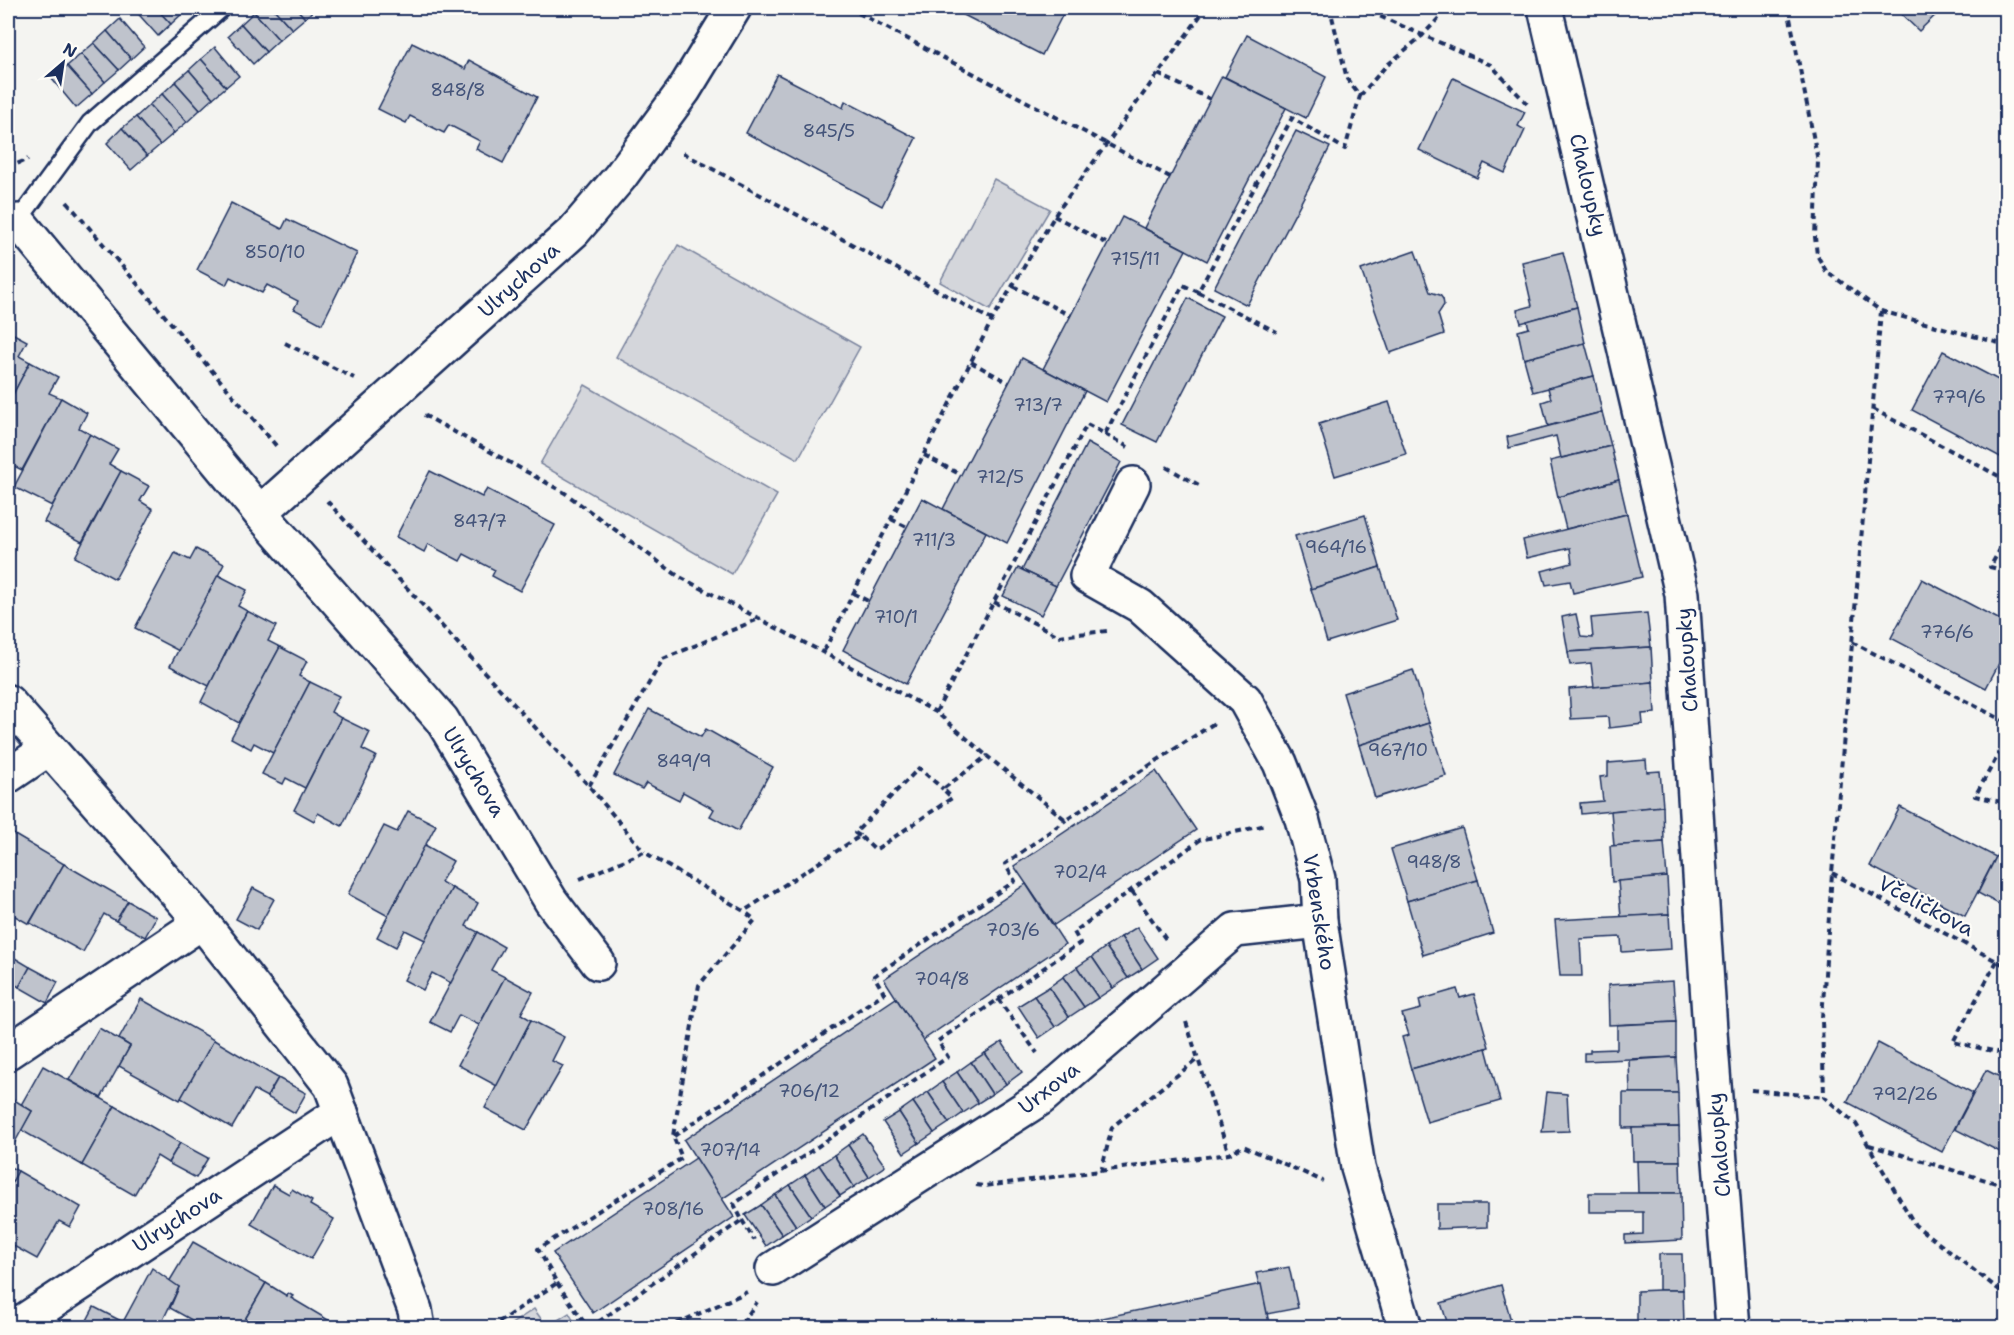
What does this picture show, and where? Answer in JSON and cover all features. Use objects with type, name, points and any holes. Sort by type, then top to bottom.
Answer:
[{"type":"street","name":"Ulrychova","points":[[260,513],[574,231],[620,177],[684,90],[734,8]]},
{"type":"street","name":"Chaloupky","points":[[1545,8],[1682,594],[1714,1089],[1733,1328]]},
{"type":"street","name":"Ulrychova","points":[[13,222],[260,513],[442,720],[551,901],[598,963]]},
{"type":"street","name":"Vrbenského","points":[[1132,484],[1087,576],[1140,606],[1245,700],[1280,763],[1302,819],[1318,879],[1320,921],[1359,1168],[1405,1328]]},
{"type":"street","points":[[8,702],[202,922],[332,1086],[415,1310],[418,1328]]},
{"type":"street","points":[[8,776],[48,748]]},
{"type":"street","name":"Urxova","points":[[764,1285],[921,1176],[1041,1098],[1235,930],[1320,921]]},
{"type":"street","points":[[8,1052],[202,922]]},
{"type":"street","name":"Ulrychova","points":[[13,1328],[341,1112]]},
{"type":"lane","points":[[13,222],[90,123],[222,8]]},
{"type":"path","points":[[849,8],[1170,177]]},
{"type":"path","points":[[824,651],[992,320],[1012,286],[1054,216],[1206,8]]},
{"type":"path","points":[[1330,8],[1347,79],[1360,96]]},
{"type":"path","points":[[1361,8],[1491,65],[1529,107]]},
{"type":"path","points":[[1198,292],[1292,118],[1345,149],[1360,96],[1385,67],[1423,35],[1448,8]]},
{"type":"path","points":[[1788,8],[1818,161],[1815,237],[1817,255],[1826,271],[1881,311],[2007,345]]},
{"type":"path","points":[[1158,74],[1210,99]]},
{"type":"path","points":[[651,135],[992,320]]},
{"type":"path","points":[[8,168],[27,158],[48,179],[283,454]]},
{"type":"path","points":[[1054,216],[1108,244]]},
{"type":"path","points":[[1105,434],[1183,285],[1277,332]]},
{"type":"path","points":[[1012,286],[1071,316]]},
{"type":"path","points":[[1824,1097],[1822,1018],[1832,873],[1881,311]]},
{"type":"path","points":[[285,343],[390,396],[564,493],[678,576],[936,712],[1066,820]]},
{"type":"path","points":[[971,362],[1009,383]]},
{"type":"path","points":[[1873,409],[2007,480]]},
{"type":"path","points":[[936,712],[1087,424],[1135,451]]},
{"type":"path","points":[[924,455],[961,475]]},
{"type":"path","points":[[320,493],[589,786],[644,852],[744,911],[755,920],[699,985],[674,1136],[682,1158],[538,1249],[557,1283],[589,1328],[742,1220],[734,1204],[948,1057],[938,1041],[1080,943],[1074,932],[1200,840],[1270,825]]},
{"type":"path","points":[[891,519],[907,527]]},
{"type":"path","points":[[2007,539],[1990,567],[2007,571]]},
{"type":"path","points":[[853,593],[868,601]]},
{"type":"path","points":[[589,786],[663,659],[761,618]]},
{"type":"path","points":[[1852,642],[2007,722]]},
{"type":"path","points":[[674,1136],[884,993],[873,976],[1015,881],[1005,864],[1066,820],[1223,717]]},
{"type":"path","points":[[2007,741],[1975,796],[2007,803]]},
{"type":"path","points":[[943,789],[987,756]]},
{"type":"path","points":[[919,768],[952,798],[874,850],[860,836],[855,833],[919,768]]},
{"type":"path","points":[[744,911],[860,836]]},
{"type":"path","points":[[551,901],[586,874],[644,852]]},
{"type":"path","name":"Včeličkova","points":[[1832,873],[2007,966]]},
{"type":"path","points":[[1131,891],[1180,978],[1199,1058],[1229,1154]]},
{"type":"path","points":[[1997,961],[1953,1042],[2007,1054]]},
{"type":"path","points":[[998,999],[1059,1083]]},
{"type":"path","points":[[1101,1172],[1112,1127],[1199,1058]]},
{"type":"path","points":[[1714,1089],[1742,1089],[1824,1097],[1856,1124],[1915,1225],[2007,1295]]},
{"type":"path","points":[[1868,1144],[2007,1186]]},
{"type":"path","points":[[921,1176],[986,1186],[1229,1154],[1243,1146],[1334,1186]]},
{"type":"path","points":[[490,1328],[557,1283]]},
{"type":"path","points":[[667,1328],[764,1285]]},
{"type":"path","points":[[733,1328],[745,1319],[764,1285]]},
{"type":"shaded area","points":[[994,179],[1050,209],[990,310],[940,282]]},
{"type":"shaded area","points":[[678,245],[860,347],[798,459],[616,357]]},
{"type":"shaded area","points":[[585,385],[777,495],[732,574],[540,464]]},
{"type":"shaded area","points":[[534,1309],[547,1327],[507,1327]]},
{"type":"shaded area","points":[[569,1313],[577,1327],[547,1327]]},
{"type":"building","points":[[133,8],[156,8],[171,24],[158,36]]},
{"type":"building","points":[[156,8],[180,8],[184,12],[171,24]]},
{"type":"building","points":[[260,8],[273,8],[292,29],[279,40],[254,12]]},
{"type":"building","points":[[273,8],[296,8],[305,18],[292,29]]},
{"type":"building","points":[[296,8],[316,8],[305,18]]},
{"type":"building","points":[[950,8],[1066,8],[1042,55]]},
{"type":"building","points":[[1895,8],[1943,8],[1919,31]]},
{"type":"building","points":[[254,12],[279,40],[266,52],[241,24]]},
{"type":"building","points":[[120,19],[144,47],[131,59],[107,31]]},
{"type":"building","points":[[241,24],[266,52],[253,64],[228,36]]},
{"type":"building","points":[[107,31],[131,59],[119,70],[94,43]]},
{"type":"building","points":[[1247,35],[1326,77],[1306,118],[1225,77]]},
{"type":"building","points":[[94,43],[119,70],[105,82],[81,54]]},
{"type":"building","points":[[412,43],[465,69],[469,60],[537,97],[503,163],[476,149],[480,141],[449,125],[444,133],[410,116],[406,123],[378,109]]},
{"type":"building","points":[[215,47],[239,76],[226,87],[201,59]]},
{"type":"building","points":[[81,54],[105,82],[92,94],[67,66]]},
{"type":"building","points":[[201,59],[226,87],[213,98],[189,70]]},
{"type":"building","points":[[67,66],[92,94],[76,108],[52,79]]},
{"type":"building","points":[[189,70],[213,98],[200,110],[175,82]]},
{"type":"building","points":[[777,74],[843,108],[845,101],[916,138],[882,206],[746,133]]},
{"type":"building","points":[[1222,76],[1286,108],[1207,261],[1144,228]]},
{"type":"building","points":[[1453,78],[1525,112],[1518,126],[1525,130],[1505,173],[1484,163],[1477,178],[1419,150]]},
{"type":"building","points":[[175,82],[200,110],[187,122],[162,94]]},
{"type":"building","points":[[162,94],[187,122],[174,133],[149,105]]},
{"type":"building","points":[[149,105],[174,133],[160,145],[136,117]]},
{"type":"building","points":[[136,117],[160,145],[147,156],[122,128]]},
{"type":"building","points":[[122,128],[147,156],[131,170],[107,143]]},
{"type":"building","points":[[1296,131],[1330,147],[1247,305],[1214,288]]},
{"type":"building","points":[[231,203],[282,229],[287,219],[357,253],[322,324],[294,309],[298,301],[267,285],[262,293],[230,277],[226,285],[197,270]]},
{"type":"building","points":[[1122,217],[1186,250],[1106,402],[1043,369]]},
{"type":"building","points":[[1415,251],[1430,292],[1440,295],[1443,299],[1444,305],[1438,314],[1444,334],[1390,353],[1361,270]]},
{"type":"building","points":[[1563,252],[1577,307],[1521,323],[1517,310],[1532,306],[1522,262]]},
{"type":"building","points":[[1188,298],[1222,316],[1157,442],[1122,425]]},
{"type":"building","points":[[1577,307],[1585,343],[1524,359],[1518,331],[1529,328],[1527,321]]},
{"type":"building","points":[[8,331],[27,341],[19,356],[30,362],[8,404]]},
{"type":"building","points":[[1585,343],[1594,376],[1533,392],[1524,359]]},
{"type":"building","points":[[1943,351],[2006,384],[2006,460],[1912,410]]},
{"type":"building","points":[[1022,358],[1085,391],[1007,543],[943,509]]},
{"type":"building","points":[[30,362],[58,377],[49,393],[61,398],[22,470],[8,463],[8,404]]},
{"type":"building","points":[[1594,376],[1602,412],[1548,426],[1542,402],[1551,399],[1548,388]]},
{"type":"building","points":[[61,398],[87,413],[79,428],[90,434],[52,506],[14,487]]},
{"type":"building","points":[[1389,402],[1406,454],[1335,476],[1319,424]]},
{"type":"building","points":[[1602,412],[1611,446],[1561,458],[1556,436],[1509,448],[1507,437]]},
{"type":"building","points":[[90,434],[118,449],[109,464],[121,471],[82,542],[44,522]]},
{"type":"building","points":[[1087,443],[1121,462],[1056,586],[1022,570]]},
{"type":"building","points":[[1611,446],[1619,480],[1558,497],[1550,461]]},
{"type":"building","points":[[121,471],[149,486],[140,501],[153,509],[115,579],[75,557]]},
{"type":"building","points":[[430,471],[482,497],[487,489],[555,525],[520,591],[492,576],[495,570],[464,554],[460,561],[428,544],[424,552],[396,537]]},
{"type":"building","points":[[1619,480],[1627,514],[1566,529],[1558,497]]},
{"type":"building","points":[[922,498],[986,532],[906,684],[843,650]]},
{"type":"building","points":[[1627,514],[1642,577],[1573,593],[1570,581],[1546,585],[1542,571],[1572,563],[1570,548],[1527,558],[1523,540]]},
{"type":"building","points":[[1365,515],[1380,567],[1311,589],[1295,536]]},
{"type":"building","points":[[196,549],[224,564],[179,651],[135,628],[175,553],[190,560]]},
{"type":"building","points":[[1380,567],[1397,620],[1327,642],[1311,589]]},
{"type":"building","points":[[1018,568],[1056,586],[1041,615],[1003,596]]},
{"type":"building","points":[[218,575],[247,590],[238,606],[247,611],[209,686],[170,666]]},
{"type":"building","points":[[1922,579],[2006,623],[2006,650],[1986,688],[1891,638]]},
{"type":"building","points":[[247,611],[276,626],[268,641],[280,647],[239,723],[201,702]]},
{"type":"building","points":[[1647,613],[1651,647],[1568,652],[1562,617],[1576,614],[1581,637],[1593,638],[1591,618]]},
{"type":"building","points":[[280,647],[307,661],[299,676],[310,682],[273,753],[254,743],[251,749],[231,738]]},
{"type":"building","points":[[1651,647],[1653,682],[1594,687],[1591,663],[1570,665],[1568,652]]},
{"type":"building","points":[[1413,670],[1429,723],[1359,745],[1343,693]]},
{"type":"building","points":[[310,682],[339,696],[331,712],[341,718],[305,788],[286,778],[283,784],[262,774]]},
{"type":"building","points":[[1653,682],[1655,713],[1642,714],[1643,724],[1609,728],[1608,717],[1571,719],[1569,689]]},
{"type":"building","points":[[649,709],[701,737],[706,729],[773,767],[738,831],[710,816],[714,809],[683,792],[679,800],[646,783],[642,789],[614,775]]},
{"type":"building","points":[[341,718],[370,732],[362,749],[376,756],[342,826],[318,813],[314,821],[294,810]]},
{"type":"building","points":[[1429,723],[1446,776],[1375,798],[1359,745]]},
{"type":"building","points":[[1646,760],[1647,772],[1660,771],[1663,806],[1581,814],[1580,803],[1603,801],[1600,777],[1608,776],[1608,763]]},
{"type":"building","points":[[1156,771],[1196,830],[1054,925],[1014,866]]},
{"type":"building","points":[[1663,806],[1664,842],[1614,846],[1611,811]]},
{"type":"building","points":[[1900,807],[1996,857],[1965,916],[1870,866]]},
{"type":"building","points":[[408,811],[436,825],[388,916],[348,894],[384,826],[397,832]]},
{"type":"building","points":[[1462,828],[1478,880],[1407,901],[1391,849]]},
{"type":"building","points":[[8,831],[64,864],[29,924],[8,912]]},
{"type":"building","points":[[2006,837],[2006,908],[1978,893]]},
{"type":"building","points":[[1664,842],[1667,877],[1612,882],[1610,846]]},
{"type":"building","points":[[425,845],[453,861],[441,882],[452,888],[425,940],[405,930],[396,947],[377,937]]},
{"type":"building","points":[[64,864],[128,901],[116,921],[104,914],[83,952],[30,923]]},
{"type":"building","points":[[1667,877],[1669,914],[1621,917],[1618,881]]},
{"type":"building","points":[[1478,880],[1493,933],[1423,955],[1407,901]]},
{"type":"building","points":[[1026,884],[1065,944],[923,1040],[884,979]]},
{"type":"building","points":[[253,888],[274,899],[257,930],[236,919]]},
{"type":"building","points":[[452,888],[478,903],[466,926],[478,932],[451,983],[432,973],[423,990],[404,980]]},
{"type":"building","points":[[128,901],[156,917],[145,937],[116,921]]},
{"type":"building","points":[[1669,914],[1671,949],[1622,952],[1621,937],[1580,939],[1582,976],[1560,976],[1555,920]]},
{"type":"building","points":[[1137,927],[1158,958],[1142,969],[1121,937]]},
{"type":"building","points":[[478,932],[504,947],[491,970],[505,977],[479,1025],[459,1015],[450,1032],[430,1022]]},
{"type":"building","points":[[1121,937],[1142,969],[1128,978],[1106,947]]},
{"type":"building","points":[[1106,947],[1128,978],[1113,988],[1092,957]]},
{"type":"building","points":[[8,954],[30,967],[19,987],[8,980]]},
{"type":"building","points":[[1092,957],[1113,988],[1098,998],[1077,967]]},
{"type":"building","points":[[30,967],[58,982],[47,1003],[19,987]]},
{"type":"building","points":[[1077,967],[1098,998],[1084,1007],[1063,977]]},
{"type":"building","points":[[505,977],[533,992],[521,1014],[531,1020],[497,1086],[458,1065]]},
{"type":"building","points":[[1063,977],[1084,1007],[1069,1017],[1049,987]]},
{"type":"building","points":[[1673,981],[1676,1022],[1609,1025],[1608,985]]},
{"type":"building","points":[[1049,987],[1069,1017],[1055,1027],[1034,996]]},
{"type":"building","points":[[1457,989],[1460,998],[1474,994],[1489,1047],[1411,1069],[1402,1037],[1409,1035],[1402,1014],[1421,1009],[1419,1000]]},
{"type":"building","points":[[1034,996],[1055,1027],[1039,1038],[1018,1006]]},
{"type":"building","points":[[896,998],[935,1058],[722,1199],[684,1140]]},
{"type":"building","points":[[141,999],[214,1040],[180,1100],[119,1066],[130,1046],[119,1039]]},
{"type":"building","points":[[531,1020],[564,1037],[552,1061],[563,1066],[526,1130],[485,1108]]},
{"type":"building","points":[[1676,1022],[1676,1057],[1584,1061],[1584,1053],[1590,1053],[1590,1050],[1617,1049],[1617,1025]]},
{"type":"building","points":[[99,1028],[130,1046],[101,1098],[69,1080]]},
{"type":"building","points":[[214,1040],[278,1078],[267,1097],[254,1090],[232,1128],[181,1098]]},
{"type":"building","points":[[1002,1042],[1022,1072],[1006,1084],[985,1053]]},
{"type":"building","points":[[1878,1043],[1973,1093],[1942,1152],[1847,1102]]},
{"type":"building","points":[[1486,1048],[1500,1101],[1427,1122],[1411,1069]]},
{"type":"building","points":[[985,1053],[1006,1084],[992,1094],[971,1062]]},
{"type":"building","points":[[1676,1057],[1678,1093],[1630,1093],[1629,1060]]},
{"type":"building","points":[[971,1062],[992,1094],[978,1103],[957,1072]]},
{"type":"building","points":[[43,1066],[115,1106],[82,1165],[21,1130],[32,1111],[21,1105]]},
{"type":"building","points":[[1986,1070],[2006,1080],[2006,1155],[1955,1129]]},
{"type":"building","points":[[957,1072],[978,1103],[963,1113],[942,1082]]},
{"type":"building","points":[[278,1078],[306,1093],[295,1113],[267,1097]]},
{"type":"building","points":[[942,1082],[963,1113],[949,1123],[928,1092]]},
{"type":"building","points":[[928,1092],[949,1123],[934,1133],[913,1102]]},
{"type":"building","points":[[1547,1092],[1567,1094],[1569,1131],[1542,1132]]},
{"type":"building","points":[[1623,1093],[1678,1093],[1679,1127],[1623,1128]]},
{"type":"building","points":[[8,1096],[32,1111],[8,1155]]},
{"type":"building","points":[[913,1102],[934,1133],[919,1143],[899,1112]]},
{"type":"building","points":[[115,1106],[180,1143],[168,1163],[157,1156],[134,1195],[82,1165]]},
{"type":"building","points":[[899,1112],[919,1143],[904,1153],[883,1122]]},
{"type":"building","points":[[1679,1127],[1680,1161],[1633,1161],[1632,1128]]},
{"type":"building","points":[[863,1134],[885,1166],[869,1177],[848,1145]]},
{"type":"building","points":[[180,1143],[208,1158],[196,1178],[168,1163]]},
{"type":"building","points":[[848,1145],[869,1177],[854,1187],[834,1155]]},
{"type":"building","points":[[834,1155],[854,1187],[840,1196],[819,1165]]},
{"type":"building","points":[[696,1158],[734,1217],[593,1313],[553,1253]]},
{"type":"building","points":[[1637,1161],[1680,1161],[1681,1193],[1638,1193]]},
{"type":"building","points":[[819,1165],[840,1196],[825,1206],[805,1175]]},
{"type":"building","points":[[8,1166],[18,1171],[8,1190]]},
{"type":"building","points":[[18,1171],[81,1207],[70,1227],[59,1221],[37,1259],[8,1243],[8,1190]]},
{"type":"building","points":[[805,1175],[825,1206],[811,1216],[790,1185]]},
{"type":"building","points":[[273,1185],[289,1194],[292,1189],[312,1201],[310,1205],[334,1219],[311,1259],[251,1224]]},
{"type":"building","points":[[790,1185],[811,1216],[796,1226],[775,1195]]},
{"type":"building","points":[[1589,1193],[1681,1193],[1682,1240],[1625,1243],[1625,1235],[1643,1234],[1643,1212],[1589,1212]]},
{"type":"building","points":[[775,1195],[796,1226],[782,1235],[761,1205]]},
{"type":"building","points":[[1437,1204],[1487,1204],[1487,1227],[1437,1229]]},
{"type":"building","points":[[761,1205],[782,1235],[766,1246],[745,1215]]},
{"type":"building","points":[[193,1242],[266,1283],[240,1328],[206,1328],[170,1308],[179,1287],[169,1282]]},
{"type":"building","points":[[1659,1254],[1682,1254],[1683,1290],[1659,1290]]},
{"type":"building","points":[[1289,1267],[1298,1308],[1267,1314],[1256,1273]]},
{"type":"building","points":[[152,1268],[179,1287],[159,1328],[132,1328],[123,1322]]},
{"type":"building","points":[[266,1283],[287,1296],[288,1293],[293,1296],[291,1298],[330,1321],[326,1328],[240,1328]]},
{"type":"building","points":[[1261,1284],[1270,1328],[1094,1328],[1093,1320]]},
{"type":"building","points":[[1501,1285],[1513,1328],[1449,1328],[1441,1303]]},
{"type":"building","points":[[1683,1290],[1684,1324],[1637,1325],[1637,1291]]},
{"type":"building","points":[[94,1307],[123,1322],[132,1328],[83,1328]]},
{"type":"building","points":[[1684,1324],[1684,1328],[1637,1328],[1637,1325]]}]
